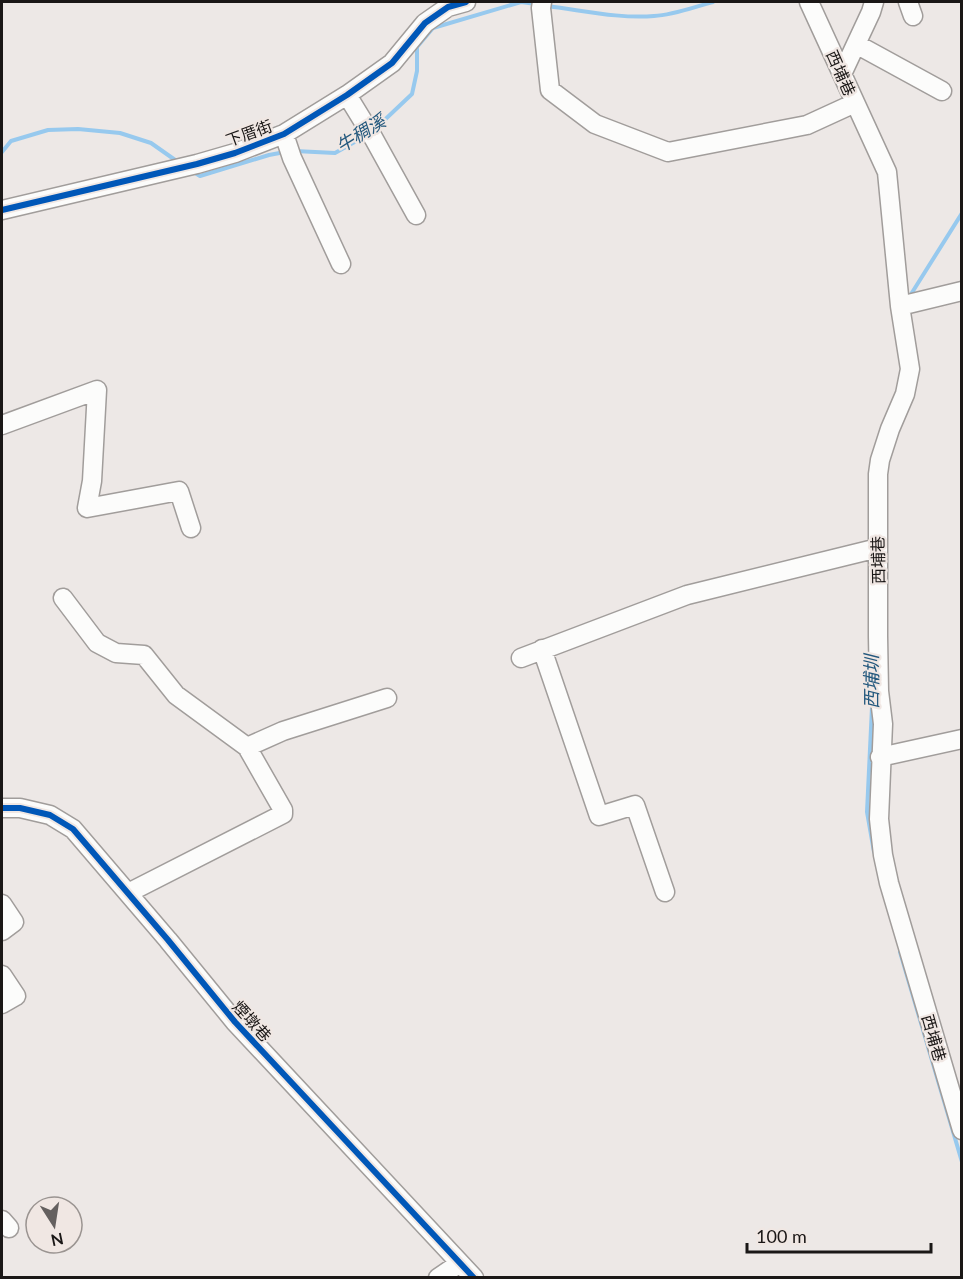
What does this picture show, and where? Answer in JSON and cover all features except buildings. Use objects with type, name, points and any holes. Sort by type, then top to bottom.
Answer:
[{"type":"street","name":"下厝街","points":[[2,210],[71,192],[176,170],[235,153],[284,134],[347,95],[392,63],[424,23],[448,7],[466,2]]},
{"type":"street","name":"西埔巷","points":[[809,2],[887,172],[907,305],[909,360],[905,394],[880,460],[871,550],[883,724],[879,819],[889,883],[962,1130]]},
{"type":"street","points":[[842,74],[874,2]]},
{"type":"street","points":[[541,5],[550,90],[595,124],[668,152],[807,125],[855,103]]},
{"type":"street","points":[[856,44],[942,91]]},
{"type":"street","points":[[347,95],[416,215]]},
{"type":"street","points":[[284,134],[292,158],[340,264]]},
{"type":"street","points":[[907,305],[962,291]]},
{"type":"street","points":[[2,425],[97,390],[92,481],[87,508],[179,491],[191,528]]},
{"type":"street","points":[[521,658],[687,595],[871,550]]},
{"type":"street","points":[[63,598],[97,643],[116,653],[144,655],[176,695],[247,747],[283,810],[283,814],[128,893]]},
{"type":"street","points":[[542,649],[599,816],[635,805],[665,892]]},
{"type":"street","points":[[247,747],[283,731],[387,698]]},
{"type":"street","points":[[880,757],[962,740]]},
{"type":"street","name":"煙墩巷","points":[[2,808],[20,808],[50,815],[73,829],[235,1022],[474,1278]]},
{"type":"street","points":[[2,904],[14,922],[2,931]]},
{"type":"street","points":[[2,975],[16,996],[2,1004]]},
{"type":"street","points":[[438,1278],[460,1263]]},
{"type":"waterway","name":"牛稠溪","points":[[375,129],[412,94],[417,71],[417,47],[433,28],[521,2],[536,4]]},
{"type":"waterway","name":"牛稠溪","points":[[546,6],[641,17],[669,14],[713,2]]},
{"type":"waterway","name":"牛稠溪","points":[[2,152],[11,141],[48,130],[78,129],[120,133],[151,143],[178,162]]},
{"type":"waterway","name":"牛稠溪","points":[[295,151],[335,153],[367,135]]},
{"type":"waterway","name":"牛稠溪","points":[[192,171],[200,176],[285,152]]},
{"type":"waterway","name":"西埔圳","points":[[908,299],[962,213]]},
{"type":"waterway","name":"西埔圳","points":[[872,707],[867,812],[874,852]]},
{"type":"waterway","name":"西埔圳","points":[[900,952],[962,1162]]},
{"type":"cycle path","points":[[2,210],[197,164],[235,153],[284,134],[347,95],[392,63],[425,23],[448,7],[466,2]]},
{"type":"cycle path","points":[[2,808],[20,808],[50,815],[73,829],[235,1022],[474,1278]]}]
